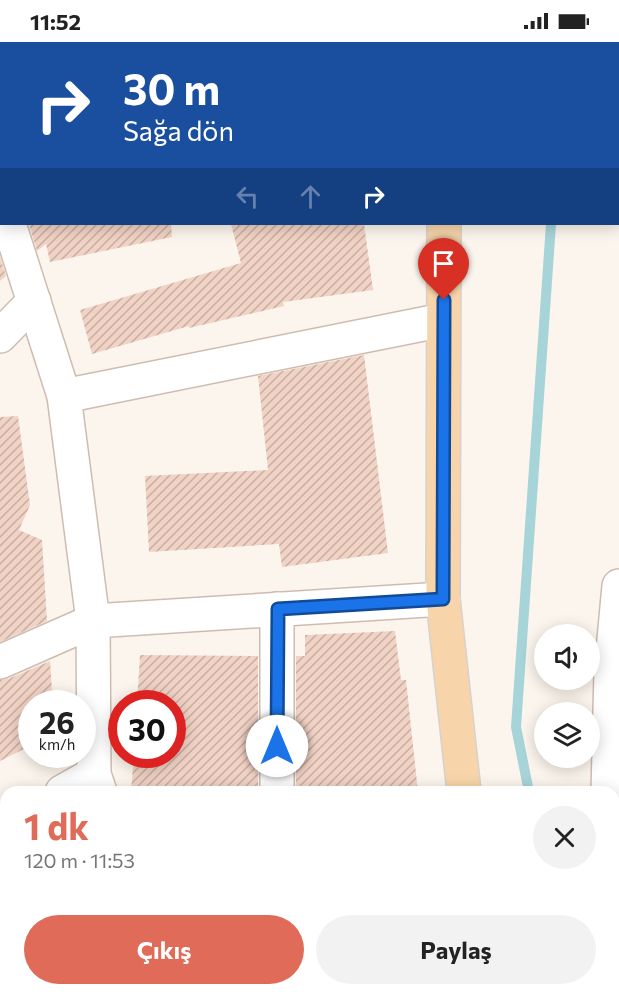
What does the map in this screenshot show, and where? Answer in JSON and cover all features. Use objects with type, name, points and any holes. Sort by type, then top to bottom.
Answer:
[{"type":"main road","points":[[444,225],[443,599],[463,786]]},
{"type":"street","points":[[9,225],[64,396],[93,621],[97,783]]},
{"type":"street","points":[[0,336],[34,301]]},
{"type":"street","points":[[64,396],[443,320]]},
{"type":"street","points":[[608,786],[611,671],[619,586]]},
{"type":"street","points":[[0,662],[93,621],[443,599]]},
{"type":"street","points":[[277,786],[278,609]]},
{"type":"building","points":[[29,225],[171,225],[172,237],[50,262],[46,244],[37,251]]},
{"type":"building","points":[[231,225],[364,225],[373,290],[283,302],[284,306],[189,328],[189,326],[92,354],[80,310],[241,263]]},
{"type":"building","points":[[0,257],[6,276],[0,281]]},
{"type":"building","points":[[364,355],[388,553],[282,567],[279,544],[149,552],[145,476],[268,470],[258,376]]},
{"type":"building","points":[[18,416],[30,505],[19,530],[42,540],[47,621],[0,642],[0,417]]},
{"type":"building","points":[[395,631],[401,680],[406,680],[417,786],[296,786],[296,656],[305,656],[305,635]]},
{"type":"building","points":[[140,655],[258,656],[258,786],[131,786],[133,768],[186,768],[186,690],[138,690]]},
{"type":"building","points":[[50,661],[52,690],[18,690],[18,752],[0,761],[0,680],[8,679]]},
{"type":"waterway","points":[[528,786],[516,727],[551,225]]},
{"type":"route","points":[[277,746],[278,609],[443,599],[444,300]]}]
